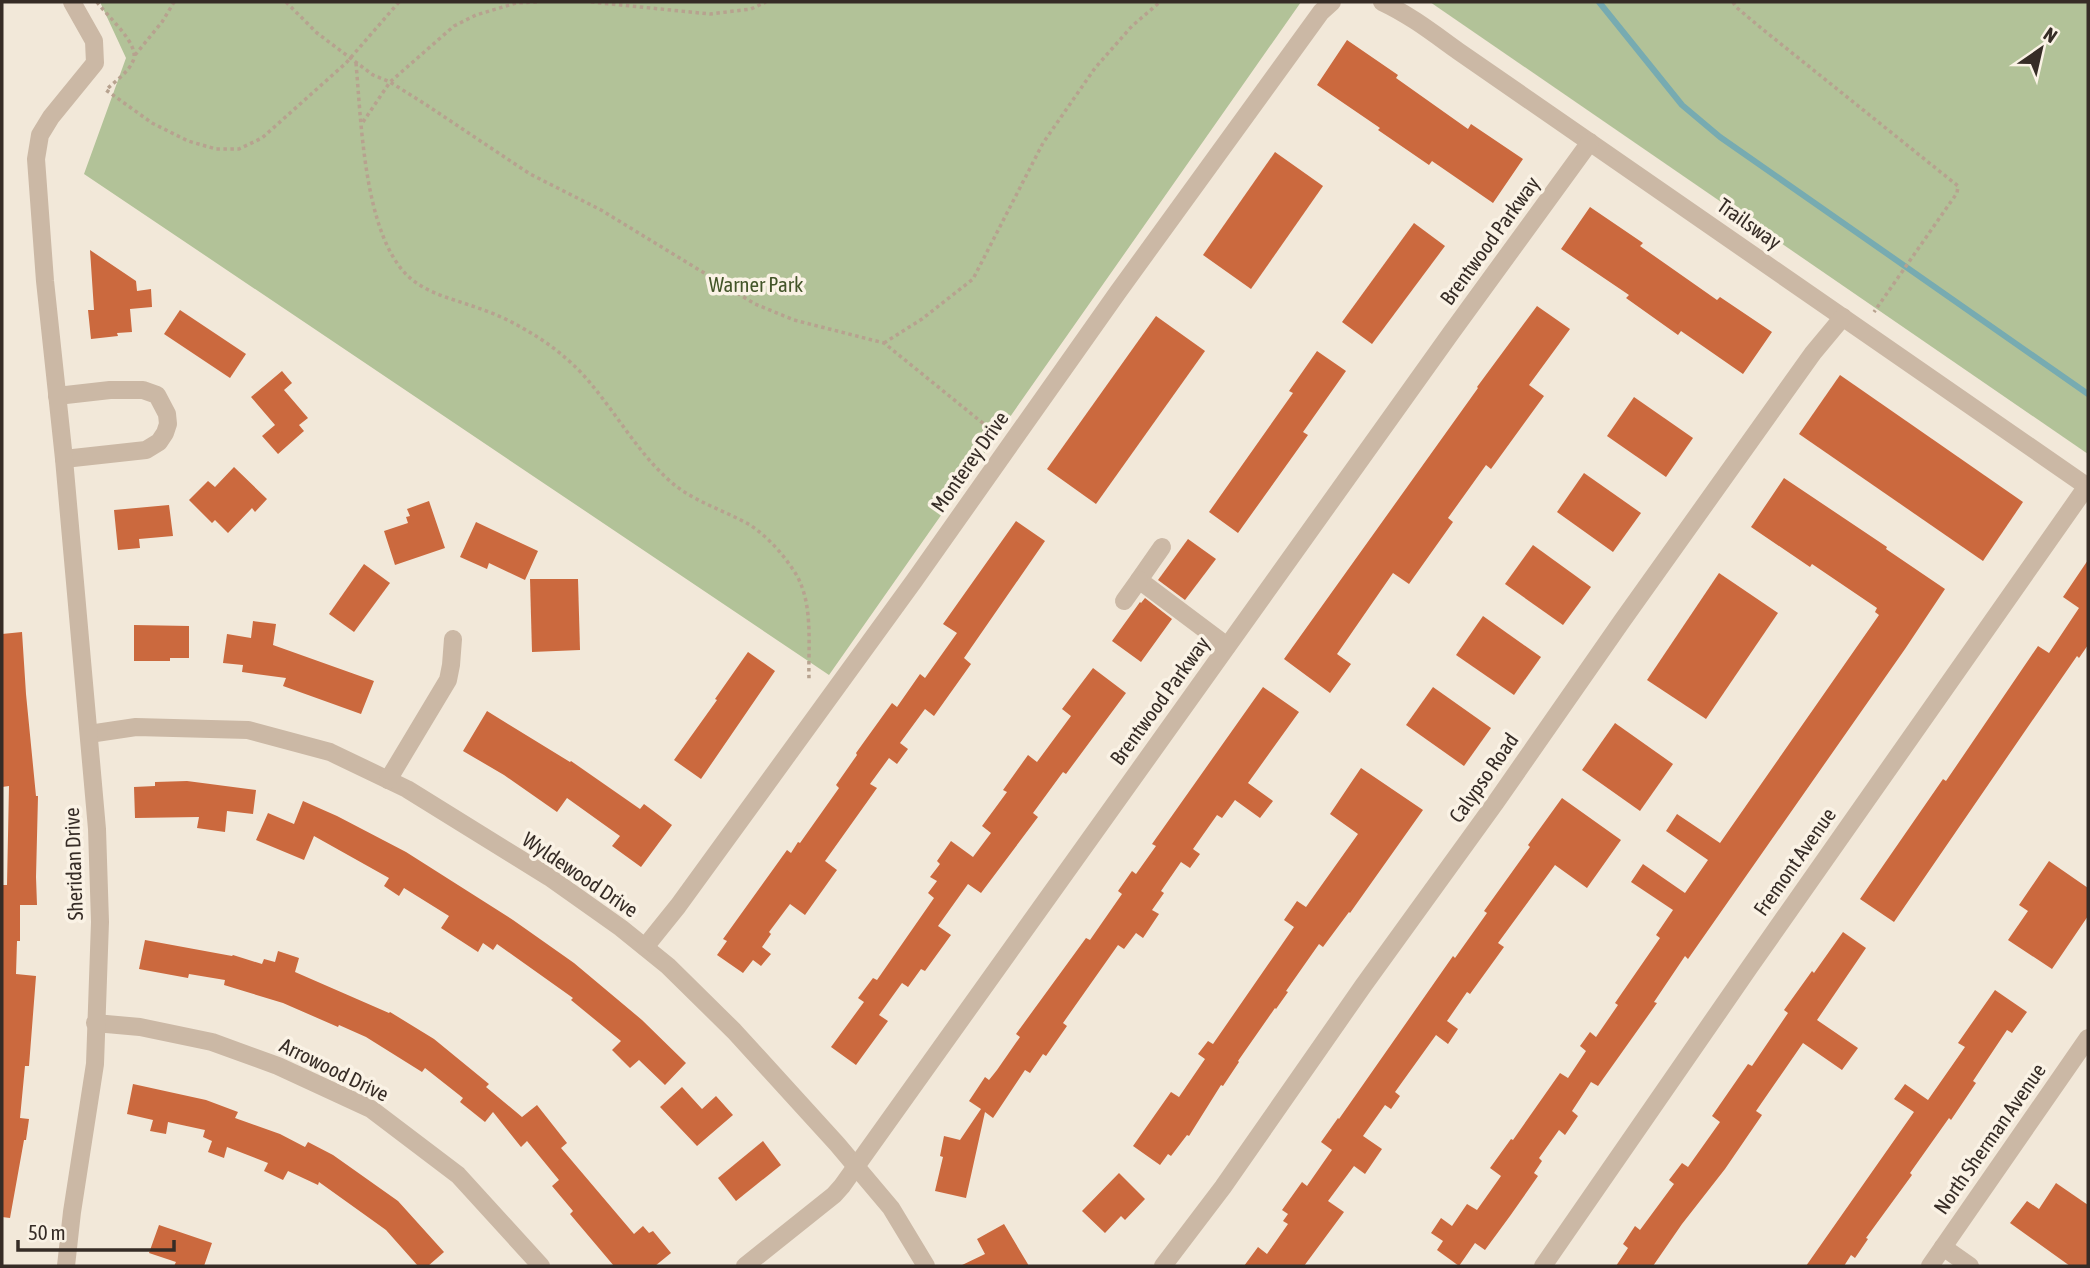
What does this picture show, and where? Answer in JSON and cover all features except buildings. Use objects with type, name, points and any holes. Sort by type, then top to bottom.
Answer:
[{"type":"street","name":"Sheridan Drive","points":[[66,1266],[95,1064],[100,922],[97,829],[36,159],[40,135],[45,126],[95,63],[94,41],[72,2]]},
{"type":"street","name":"Monterey Drive","points":[[645,947],[914,581],[1321,12],[1332,2]]},
{"type":"street","name":"Trailsway","points":[[1382,2],[1427,27],[2088,487]]},
{"type":"street","name":"Brentwood Parkway","points":[[745,1266],[834,1195],[1590,142]]},
{"type":"street","name":"Calypso Road","points":[[1163,1266],[1223,1187],[1805,363],[1843,317]]},
{"type":"street","points":[[57,396],[110,390],[143,390],[157,395],[167,414],[166,433],[159,442],[146,450],[64,459]]},
{"type":"street","name":"Fremont Avenue","points":[[1543,1266],[2088,487]]},
{"type":"street","points":[[1124,601],[1162,547]]},
{"type":"street","points":[[1139,580],[1227,646]]},
{"type":"street","points":[[388,780],[447,680],[452,665],[453,639]]},
{"type":"street","name":"Wyldewood Drive","points":[[89,734],[136,727],[248,730],[330,752],[407,789],[549,877],[668,966],[734,1031],[891,1208],[926,1266]]},
{"type":"street","name":"Arrowood Drive","points":[[95,1023],[140,1027],[212,1042],[278,1066],[371,1109],[458,1175],[541,1266]]},
{"type":"street","name":"North Sherman Avenue","points":[[1930,1266],[2088,1038]]},
{"type":"street","points":[[1943,1247],[1970,1266]]},
{"type":"path","points":[[97,2],[130,40],[135,55]]},
{"type":"path","points":[[174,2],[126,71],[106,90],[152,123],[188,141],[216,149],[239,149],[262,138],[351,58],[399,2]]},
{"type":"path","points":[[286,2],[317,33],[373,75],[390,82],[425,104],[530,174],[601,210],[755,304],[794,320],[884,342],[1010,446]]},
{"type":"path","points":[[362,124],[390,82],[454,26],[476,15],[516,3],[537,2]]},
{"type":"path","points":[[591,2],[710,14],[751,9],[766,2]]},
{"type":"path","points":[[884,342],[922,319],[973,279],[1043,144],[1095,68],[1132,26],[1160,2]]},
{"type":"path","points":[[1733,2],[1736,8],[1958,187],[1958,193],[1874,313]]},
{"type":"path","points":[[356,62],[366,170],[381,231],[397,263],[414,282],[432,293],[481,308],[530,332],[561,354],[589,382],[648,458],[672,483],[695,499],[750,526],[771,541],[795,573],[808,607],[809,679]]},
{"type":"green space","name":"Warner Park","points":[[100,2],[1301,2],[829,675],[84,174],[126,58]]},
{"type":"green space","points":[[1430,2],[2088,2],[2088,454]]},
{"type":"waterway","points":[[1599,2],[1682,105],[1720,137],[2088,394]]}]
